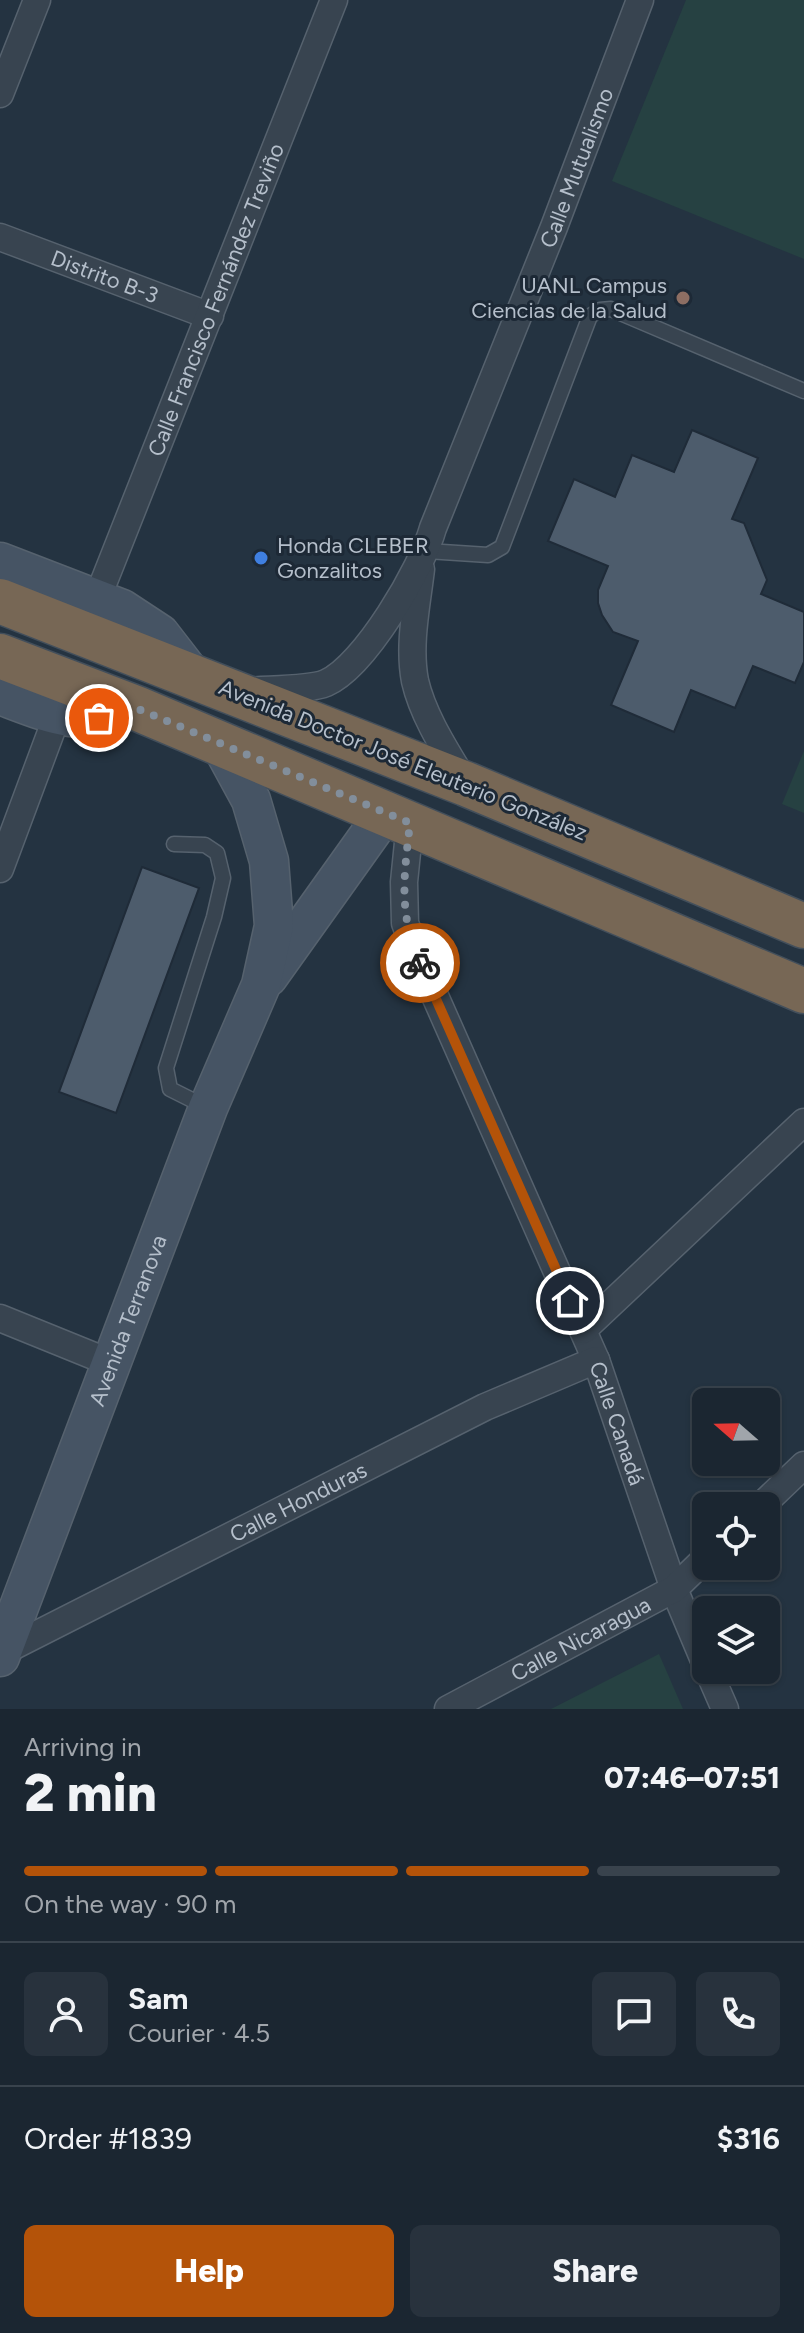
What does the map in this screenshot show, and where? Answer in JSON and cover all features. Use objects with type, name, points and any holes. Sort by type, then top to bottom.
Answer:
[{"type":"highway","name":"Avenida Doctor José Eleuterio González","points":[[0,601],[466,784],[804,926]]},
{"type":"highway","points":[[0,656],[136,708],[804,991]]},
{"type":"street","points":[[0,94],[37,0]]},
{"type":"street","name":"Calle Francisco Fernández Treviño","points":[[97,599],[334,0]]},
{"type":"street","name":"Calle Mutualismo","points":[[466,784],[436,730],[415,681],[414,624],[424,554],[640,0]]},
{"type":"street","name":"Distrito B-3","points":[[0,237],[210,316]]},
{"type":"street","name":"Calle Mutualismo","points":[[235,692],[323,685],[339,676],[367,648],[424,554]]},
{"type":"street","points":[[0,562],[122,609],[160,634],[191,674]]},
{"type":"street","points":[[0,695],[57,716],[99,718],[136,708]]},
{"type":"street","points":[[0,869],[57,716]]},
{"type":"street","name":"Avenida Terranova","points":[[1,1654],[208,1108],[261,985],[274,926],[269,861],[251,800],[220,743]]},
{"type":"street","name":"Avenida Terranova","points":[[261,985],[397,818]]},
{"type":"street","name":"Calle Canadá","points":[[397,818],[405,923],[596,1360],[674,1589],[692,1632]]},
{"type":"street","points":[[583,1330],[804,1122]]},
{"type":"street","points":[[0,1318],[111,1363]]},
{"type":"street","name":"Calle Honduras","points":[[1,1654],[485,1407],[596,1360]]},
{"type":"street","points":[[776,1492],[804,1465]]},
{"type":"street","name":"Calle Nicaragua","points":[[448,1709],[674,1589],[692,1572]]},
{"type":"street","name":"Calle Canadá","points":[[714,1684],[725,1709]]},
{"type":"lane","points":[[424,554],[488,555],[502,547],[590,316],[600,310],[611,309],[804,391]]},
{"type":"lane","points":[[174,844],[205,845],[217,853],[223,878],[214,917],[166,1068],[170,1089],[208,1108]]},
{"type":"green space","points":[[686,0],[804,0],[804,259],[612,181]]},
{"type":"green space","points":[[804,751],[804,813],[782,804]]},
{"type":"green space","points":[[659,1654],[683,1709],[551,1709]]},
{"type":"building","points":[[692,430],[758,458],[732,519],[744,523],[767,580],[761,594],[804,612],[804,662],[795,683],[753,666],[735,708],[691,690],[674,732],[611,705],[638,641],[613,632],[602,615],[598,590],[608,566],[548,541],[574,479],[615,497],[632,455],[674,472]]},
{"type":"building","points":[[142,867],[199,888],[116,1113],[59,1092]]},
{"type":"way so far","points":[[99,718],[136,708],[410,823],[404,882],[405,923],[420,963]]},
{"type":"place","name":"UANL Campus Ciencias de la Salud","points":[[683,298]]},
{"type":"place","name":"Honda CLEBER Gonzalitos","points":[[261,558]]},
{"type":"route","points":[[420,963],[570,1301]]}]
